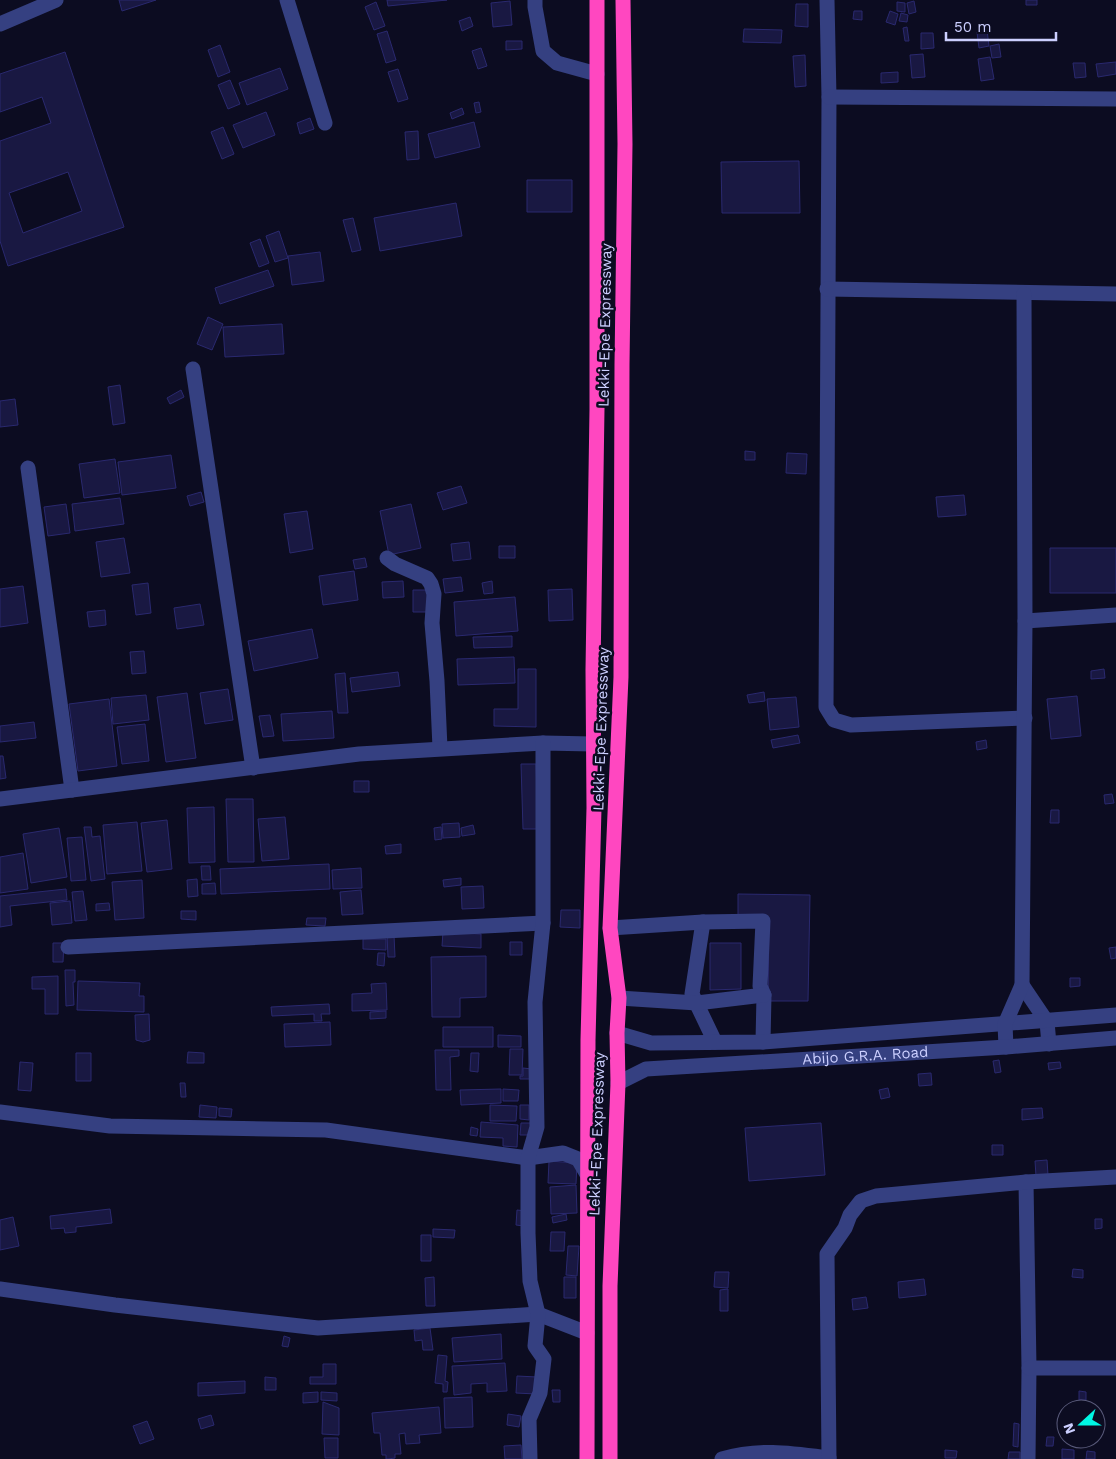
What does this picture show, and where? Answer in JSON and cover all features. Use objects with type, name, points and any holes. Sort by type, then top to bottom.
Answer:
[{"type":"highway","name":"Lekki-Epe Expressway","points":[[587,1459],[588,1040],[594,808],[597,410],[597,0]]},
{"type":"highway","name":"Lekki-Epe Expressway","points":[[610,1459],[610,1286],[618,1083],[617,1033],[619,998],[610,928],[621,678],[625,154],[623,0]]},
{"type":"highway","points":[[596,365],[622,365]]},
{"type":"street","points":[[0,24],[56,0]]},
{"type":"street","points":[[287,0],[325,124]]},
{"type":"street","points":[[535,0],[534,7],[543,51],[557,63],[597,74]]},
{"type":"street","points":[[827,0],[829,97],[826,707],[834,720],[851,725],[1025,718]]},
{"type":"street","points":[[829,97],[1116,98]]},
{"type":"street","points":[[827,289],[1024,294],[1116,294]]},
{"type":"street","points":[[1006,1047],[1005,1024],[1022,985],[1025,718],[1024,294]]},
{"type":"street","points":[[193,369],[253,768]]},
{"type":"street","points":[[28,468],[72,790]]},
{"type":"street","points":[[387,558],[395,564],[427,578],[434,594],[432,623],[440,748]]},
{"type":"street","points":[[1025,621],[1116,614]]},
{"type":"street","points":[[0,799],[359,754],[543,743],[593,744]]},
{"type":"street","points":[[530,1459],[529,1419],[540,1393],[544,1359],[536,1346],[538,1314],[530,1281],[528,1233],[528,1158],[537,1127],[535,1002],[543,923],[543,743]]},
{"type":"street","points":[[610,928],[703,922],[763,921],[762,991],[764,1042]]},
{"type":"street","points":[[703,922],[694,999],[715,1042]]},
{"type":"street","points":[[68,947],[543,923]]},
{"type":"street","points":[[1022,985],[1047,1022],[1049,1044]]},
{"type":"street","points":[[619,998],[694,999],[762,991]]},
{"type":"street","name":"Abijo G.R.A. Road","points":[[617,1033],[651,1043],[764,1042],[1047,1022],[1116,1015]]},
{"type":"street","name":"Abijo G.R.A. Road","points":[[618,1083],[646,1069],[1006,1047],[1116,1038]]},
{"type":"street","points":[[0,1112],[110,1126],[326,1130],[528,1158],[563,1153],[578,1159],[588,1176]]},
{"type":"street","points":[[722,1459],[747,1453],[770,1451],[829,1458],[827,1254],[861,1200],[876,1196],[1026,1182],[1116,1177]]},
{"type":"street","points":[[1026,1182],[1029,1368],[1028,1459]]},
{"type":"street","points":[[0,1289],[116,1305],[318,1328],[538,1314],[587,1333]]},
{"type":"street","points":[[1029,1368],[1116,1368]]},
{"type":"building","points":[[119,0],[156,0],[122,11]]},
{"type":"building","points":[[387,0],[447,0],[388,6]]},
{"type":"building","points":[[1026,0],[1037,0],[1037,5],[1026,5]]},
{"type":"building","points":[[510,1],[512,25],[493,27],[491,3]]},
{"type":"building","points":[[914,1],[916,12],[909,14],[907,3]]},
{"type":"building","points":[[376,2],[385,26],[374,30],[365,7]]},
{"type":"building","points":[[897,2],[905,3],[905,12],[897,11]]},
{"type":"building","points":[[796,4],[808,4],[808,27],[795,26]]},
{"type":"building","points":[[854,11],[862,11],[862,20],[853,19]]},
{"type":"building","points":[[890,11],[898,14],[895,25],[886,22]]},
{"type":"building","points":[[901,13],[908,15],[907,22],[899,21]]},
{"type":"building","points":[[470,17],[473,26],[462,31],[459,21]]},
{"type":"building","points":[[907,27],[909,41],[905,41],[903,28]]},
{"type":"building","points":[[744,29],[782,30],[781,43],[743,42]]},
{"type":"building","points":[[987,30],[989,46],[979,48],[977,32]]},
{"type":"building","points":[[387,31],[396,60],[386,63],[377,34]]},
{"type":"building","points":[[921,33],[933,33],[934,48],[921,49]]},
{"type":"building","points":[[506,41],[522,41],[522,49],[506,50]]},
{"type":"building","points":[[999,44],[1001,57],[992,58],[990,46]]},
{"type":"building","points":[[220,45],[230,72],[218,77],[208,50]]},
{"type":"building","points":[[481,48],[487,66],[478,69],[472,51]]},
{"type":"building","points":[[65,52],[124,227],[8,266],[0,241],[0,141],[51,123],[42,97],[0,112],[0,74]],"holes":[[[68,172],[82,211],[23,233],[9,193]]]},
{"type":"building","points":[[923,54],[925,77],[912,78],[910,55]]},
{"type":"building","points":[[805,55],[806,86],[795,87],[793,56]]},
{"type":"building","points":[[990,57],[994,79],[981,81],[978,59]]},
{"type":"building","points":[[1116,62],[1116,74],[1098,77],[1096,64]]},
{"type":"building","points":[[1073,63],[1085,63],[1086,77],[1075,78]]},
{"type":"building","points":[[280,68],[288,89],[247,105],[239,83]]},
{"type":"building","points":[[398,69],[408,99],[398,102],[388,72]]},
{"type":"building","points":[[898,72],[898,82],[881,83],[881,73]]},
{"type":"building","points":[[230,80],[240,104],[228,109],[218,85]]},
{"type":"building","points":[[479,102],[481,112],[476,113],[474,103]]},
{"type":"building","points":[[462,108],[464,114],[452,119],[450,113]]},
{"type":"building","points":[[266,112],[275,135],[243,148],[233,125]]},
{"type":"building","points":[[310,118],[314,129],[300,134],[297,123]]},
{"type":"building","points":[[474,122],[480,147],[435,158],[428,134]]},
{"type":"building","points":[[223,127],[234,154],[222,159],[211,132]]},
{"type":"building","points":[[418,131],[419,159],[407,160],[405,132]]},
{"type":"building","points":[[799,161],[800,213],[722,213],[721,162]]},
{"type":"building","points":[[527,180],[572,180],[572,212],[527,212]]},
{"type":"building","points":[[456,203],[462,236],[380,251],[374,218]]},
{"type":"building","points":[[353,218],[361,250],[352,252],[343,220]]},
{"type":"building","points":[[279,231],[288,258],[275,262],[266,236]]},
{"type":"building","points":[[260,239],[269,263],[259,267],[250,243]]},
{"type":"building","points":[[320,252],[324,281],[292,285],[288,256]]},
{"type":"building","points":[[268,270],[274,286],[220,304],[215,288]]},
{"type":"building","points":[[208,317],[223,324],[212,350],[197,344]]},
{"type":"building","points":[[282,324],[284,354],[225,357],[223,327]]},
{"type":"building","points":[[120,385],[125,423],[113,425],[108,387]]},
{"type":"building","points":[[181,390],[184,397],[170,404],[167,398]]},
{"type":"building","points":[[15,399],[18,425],[0,427],[0,401]]},
{"type":"building","points":[[745,451],[755,452],[755,460],[745,460]]},
{"type":"building","points":[[787,453],[807,454],[806,474],[786,473]]},
{"type":"building","points":[[171,455],[176,488],[122,495],[118,462]]},
{"type":"building","points":[[115,459],[120,493],[84,498],[79,464]]},
{"type":"building","points":[[461,486],[467,503],[443,510],[437,493]]},
{"type":"building","points":[[201,492],[204,502],[190,506],[187,496]]},
{"type":"building","points":[[964,495],[966,515],[938,517],[936,497]]},
{"type":"building","points":[[120,498],[124,524],[75,531],[72,504]]},
{"type":"building","points":[[66,504],[70,533],[48,536],[44,507]]},
{"type":"building","points":[[411,504],[421,548],[389,555],[380,511]]},
{"type":"building","points":[[307,511],[313,549],[290,553],[284,514]]},
{"type":"building","points":[[124,538],[130,573],[101,577],[96,542]]},
{"type":"building","points":[[469,542],[471,559],[453,561],[451,544]]},
{"type":"building","points":[[499,546],[515,546],[515,558],[499,558]]},
{"type":"building","points":[[1050,548],[1116,548],[1116,593],[1050,593]]},
{"type":"building","points":[[365,558],[367,567],[355,569],[353,560]]},
{"type":"building","points":[[354,571],[358,600],[323,605],[319,576]]},
{"type":"building","points":[[461,577],[463,591],[445,593],[443,579]]},
{"type":"building","points":[[403,581],[404,597],[383,598],[382,582]]},
{"type":"building","points":[[492,581],[493,593],[484,594],[482,583]]},
{"type":"building","points":[[148,583],[151,613],[136,615],[132,585]]},
{"type":"building","points":[[23,586],[28,623],[0,627],[0,589]]},
{"type":"building","points":[[572,589],[573,620],[549,621],[548,590]]},
{"type":"building","points":[[413,590],[428,590],[427,612],[413,612]]},
{"type":"building","points":[[515,597],[518,631],[456,636],[454,602]]},
{"type":"building","points":[[200,604],[204,625],[177,629],[174,608]]},
{"type":"building","points":[[105,610],[106,625],[89,627],[87,612]]},
{"type":"building","points":[[312,629],[318,658],[254,671],[248,641]]},
{"type":"building","points":[[512,636],[512,647],[474,648],[473,637]]},
{"type":"building","points":[[144,651],[146,673],[132,674],[130,652]]},
{"type":"building","points":[[514,657],[515,683],[458,685],[457,659]]},
{"type":"building","points":[[518,669],[536,669],[536,727],[494,726],[494,709],[518,709]]},
{"type":"building","points":[[1104,669],[1105,678],[1091,679],[1091,671]]},
{"type":"building","points":[[398,672],[400,686],[352,692],[350,678]]},
{"type":"building","points":[[345,673],[348,713],[338,713],[335,674]]},
{"type":"building","points":[[228,689],[233,720],[205,724],[200,693]]},
{"type":"building","points":[[764,692],[765,701],[749,703],[747,695]]},
{"type":"building","points":[[187,693],[196,758],[166,762],[157,697]]},
{"type":"building","points":[[146,695],[149,720],[113,724],[111,698]]},
{"type":"building","points":[[1077,696],[1081,736],[1051,739],[1047,699]]},
{"type":"building","points":[[796,697],[799,727],[770,730],[767,699]]},
{"type":"building","points":[[109,699],[117,766],[78,771],[69,704]]},
{"type":"building","points":[[332,711],[334,738],[283,741],[281,714]]},
{"type":"building","points":[[270,715],[274,736],[263,737],[259,716]]},
{"type":"building","points":[[34,722],[36,738],[0,742],[0,726]]},
{"type":"building","points":[[145,724],[149,761],[122,764],[117,727]]},
{"type":"building","points":[[798,735],[800,743],[773,748],[771,740]]},
{"type":"building","points":[[986,740],[987,748],[977,750],[976,742]]},
{"type":"building","points":[[0,756],[3,756],[6,778],[0,779]]},
{"type":"building","points":[[521,764],[536,764],[538,829],[523,829]]},
{"type":"building","points":[[354,781],[369,781],[369,792],[354,792]]},
{"type":"building","points":[[1112,794],[1114,803],[1105,804],[1104,795]]},
{"type":"building","points":[[226,799],[253,799],[254,862],[228,862]]},
{"type":"building","points":[[214,807],[215,862],[189,863],[187,808]]},
{"type":"building","points":[[1051,810],[1059,810],[1059,823],[1050,823]]},
{"type":"building","points":[[285,817],[289,859],[262,861],[258,819]]},
{"type":"building","points":[[167,820],[172,869],[147,872],[141,823]]},
{"type":"building","points":[[137,822],[142,871],[107,874],[103,825]]},
{"type":"building","points":[[459,823],[460,837],[443,838],[442,824]]},
{"type":"building","points":[[473,825],[475,834],[462,836],[461,828]]},
{"type":"building","points":[[84,827],[91,827],[92,837],[100,836],[105,879],[91,881]]},
{"type":"building","points":[[441,827],[442,839],[435,840],[434,828]]},
{"type":"building","points":[[59,828],[67,877],[31,883],[23,834]]},
{"type":"building","points":[[82,837],[86,880],[71,881],[67,838]]},
{"type":"building","points":[[401,844],[401,853],[386,854],[385,846]]},
{"type":"building","points":[[23,853],[28,889],[0,893],[0,857]]},
{"type":"building","points":[[329,864],[330,889],[221,894],[220,869]]},
{"type":"building","points":[[201,866],[210,866],[211,880],[202,880]]},
{"type":"building","points":[[361,868],[362,888],[333,889],[332,870]]},
{"type":"building","points":[[461,878],[461,885],[444,887],[443,880]]},
{"type":"building","points":[[197,879],[198,896],[188,897],[187,880]]},
{"type":"building","points":[[142,880],[144,918],[115,920],[112,882]]},
{"type":"building","points":[[215,883],[216,894],[202,894],[202,884]]},
{"type":"building","points":[[483,886],[484,908],[462,909],[461,887]]},
{"type":"building","points":[[66,889],[67,900],[10,906],[12,925],[0,927],[0,896]]},
{"type":"building","points":[[361,890],[363,914],[342,915],[340,892]]},
{"type":"building","points":[[83,891],[87,920],[75,921],[72,892]]},
{"type":"building","points":[[738,894],[810,895],[808,1001],[768,1001],[769,918],[738,918]]},
{"type":"building","points":[[70,901],[72,923],[52,925],[50,903]]},
{"type":"building","points":[[109,903],[110,910],[96,911],[96,904]]},
{"type":"building","points":[[561,910],[580,910],[580,928],[560,927]]},
{"type":"building","points":[[181,911],[196,911],[196,920],[181,919]]},
{"type":"building","points":[[307,918],[326,918],[325,926],[306,925]]},
{"type":"building","points":[[443,932],[481,934],[481,948],[442,946]]},
{"type":"building","points":[[387,935],[394,935],[395,957],[388,957]]},
{"type":"building","points":[[363,939],[386,939],[386,950],[363,949]]},
{"type":"building","points":[[510,942],[522,942],[522,955],[510,955]]},
{"type":"building","points":[[53,943],[64,943],[63,962],[53,962]]},
{"type":"building","points":[[710,943],[741,943],[741,989],[710,990]]},
{"type":"building","points":[[1116,947],[1116,958],[1111,959],[1109,948]]},
{"type":"building","points":[[378,953],[385,953],[384,966],[377,965]]},
{"type":"building","points":[[486,956],[486,997],[460,998],[460,1017],[432,1017],[431,957]]},
{"type":"building","points":[[65,970],[75,970],[75,982],[73,982],[74,1005],[66,1006]]},
{"type":"building","points":[[58,976],[58,1014],[45,1014],[45,989],[32,989],[32,977]]},
{"type":"building","points":[[1070,978],[1080,978],[1080,986],[1070,987]]},
{"type":"building","points":[[78,981],[140,983],[139,996],[144,996],[144,1012],[77,1010]]},
{"type":"building","points":[[386,983],[387,1010],[352,1011],[352,994],[372,993],[371,984]]},
{"type":"building","points":[[329,1004],[330,1014],[321,1014],[322,1021],[314,1021],[314,1014],[272,1016],[271,1007]]},
{"type":"building","points":[[386,1011],[386,1018],[370,1019],[370,1012]]},
{"type":"building","points":[[149,1014],[150,1040],[143,1042],[136,1040],[135,1015]]},
{"type":"building","points":[[330,1022],[331,1045],[285,1047],[284,1024]]},
{"type":"building","points":[[443,1027],[493,1027],[493,1047],[443,1047]]},
{"type":"building","points":[[498,1035],[521,1036],[521,1047],[498,1047]]},
{"type":"building","points":[[510,1049],[523,1049],[522,1075],[509,1075]]},
{"type":"building","points":[[435,1050],[459,1050],[459,1056],[450,1057],[451,1090],[436,1090]]},
{"type":"building","points":[[188,1052],[204,1053],[204,1063],[187,1063]]},
{"type":"building","points":[[76,1053],[91,1053],[91,1081],[76,1081]]},
{"type":"building","points":[[471,1053],[479,1053],[478,1072],[470,1071]]},
{"type":"building","points":[[999,1060],[1001,1072],[995,1073],[993,1061]]},
{"type":"building","points":[[20,1062],[33,1063],[31,1091],[18,1090]]},
{"type":"building","points":[[1060,1062],[1061,1068],[1049,1070],[1048,1063]]},
{"type":"building","points":[[523,1068],[532,1069],[532,1079],[520,1079],[520,1076],[523,1076]]},
{"type":"building","points":[[931,1073],[932,1085],[919,1086],[918,1074]]},
{"type":"building","points":[[180,1083],[185,1083],[186,1097],[181,1097]]},
{"type":"building","points":[[888,1088],[890,1097],[881,1099],[879,1090]]},
{"type":"building","points":[[501,1089],[501,1103],[461,1105],[460,1090]]},
{"type":"building","points":[[503,1089],[519,1090],[518,1101],[503,1101]]},
{"type":"building","points":[[200,1105],[217,1107],[216,1118],[199,1117]]},
{"type":"building","points":[[490,1105],[517,1106],[516,1121],[490,1121]]},
{"type":"building","points":[[520,1105],[529,1105],[529,1120],[520,1119]]},
{"type":"building","points":[[219,1108],[232,1109],[231,1117],[219,1116]]},
{"type":"building","points":[[1042,1108],[1043,1118],[1022,1120],[1022,1109]]},
{"type":"building","points":[[481,1122],[518,1125],[517,1147],[503,1146],[503,1138],[480,1137]]},
{"type":"building","points":[[521,1123],[531,1123],[531,1135],[520,1135]]},
{"type":"building","points":[[821,1123],[825,1175],[749,1181],[745,1128]]},
{"type":"building","points":[[471,1127],[478,1129],[477,1136],[470,1135]]},
{"type":"building","points":[[992,1145],[1003,1145],[1003,1155],[992,1155]]},
{"type":"building","points":[[1047,1160],[1048,1175],[1036,1176],[1035,1161]]},
{"type":"building","points":[[549,1161],[577,1163],[576,1184],[548,1183]]},
{"type":"building","points":[[576,1185],[577,1213],[551,1214],[550,1187]]},
{"type":"building","points":[[110,1209],[112,1223],[76,1227],[76,1232],[65,1233],[64,1228],[51,1229],[50,1216]]},
{"type":"building","points":[[517,1210],[526,1211],[524,1226],[516,1225]]},
{"type":"building","points":[[566,1214],[567,1220],[553,1223],[552,1217]]},
{"type":"building","points":[[13,1217],[19,1246],[0,1250],[0,1220]]},
{"type":"building","points":[[1095,1219],[1102,1219],[1102,1228],[1095,1229]]},
{"type":"building","points":[[433,1229],[455,1230],[454,1238],[433,1237]]},
{"type":"building","points":[[551,1232],[565,1232],[564,1251],[550,1251]]},
{"type":"building","points":[[421,1235],[431,1235],[431,1261],[421,1261]]},
{"type":"building","points":[[568,1246],[579,1246],[577,1276],[566,1275]]},
{"type":"building","points":[[1073,1269],[1083,1270],[1083,1278],[1072,1277]]},
{"type":"building","points":[[715,1272],[729,1272],[728,1288],[714,1287]]},
{"type":"building","points":[[434,1277],[435,1306],[426,1306],[425,1278]]},
{"type":"building","points":[[564,1277],[576,1277],[576,1298],[564,1298]]},
{"type":"building","points":[[924,1279],[926,1295],[899,1298],[898,1282]]},
{"type":"building","points":[[728,1289],[728,1311],[720,1311],[720,1290]]},
{"type":"building","points":[[866,1297],[868,1308],[853,1310],[852,1299]]},
{"type":"building","points":[[430,1328],[433,1350],[423,1350],[422,1340],[415,1341],[414,1330]]},
{"type":"building","points":[[501,1334],[502,1359],[454,1362],[452,1338]]},
{"type":"building","points":[[284,1336],[290,1338],[288,1347],[282,1346]]},
{"type":"building","points":[[438,1355],[447,1356],[445,1381],[448,1382],[447,1392],[443,1392],[443,1384],[435,1383]]},
{"type":"building","points":[[505,1363],[507,1391],[487,1392],[487,1383],[471,1384],[471,1393],[454,1395],[452,1366]]},
{"type":"building","points":[[323,1364],[336,1364],[336,1384],[310,1384],[310,1377],[323,1377]]},
{"type":"building","points":[[517,1376],[537,1377],[536,1394],[516,1393]]},
{"type":"building","points":[[265,1377],[276,1378],[276,1390],[265,1390]]},
{"type":"building","points":[[245,1381],[245,1393],[198,1396],[198,1383]]},
{"type":"building","points":[[552,1390],[560,1390],[560,1402],[553,1402]]},
{"type":"building","points":[[1079,1391],[1086,1392],[1086,1399],[1079,1399]]},
{"type":"building","points":[[318,1392],[318,1402],[303,1403],[303,1393]]},
{"type":"building","points":[[321,1392],[337,1393],[337,1401],[321,1400]]},
{"type":"building","points":[[472,1397],[473,1427],[445,1428],[444,1398]]},
{"type":"building","points":[[323,1402],[339,1408],[339,1435],[322,1434]]},
{"type":"building","points":[[439,1407],[441,1433],[419,1435],[420,1443],[406,1444],[405,1433],[399,1434],[401,1454],[395,1454],[395,1458],[388,1459],[386,1459],[386,1455],[382,1455],[380,1433],[374,1433],[372,1413]]},
{"type":"building","points":[[508,1414],[521,1416],[519,1427],[507,1425]]},
{"type":"building","points":[[211,1415],[214,1425],[201,1429],[198,1419]]},
{"type":"building","points":[[147,1421],[154,1439],[140,1444],[133,1426]]},
{"type":"building","points":[[1014,1423],[1019,1424],[1018,1447],[1013,1446]]},
{"type":"building","points":[[1047,1437],[1054,1437],[1053,1446],[1046,1446]]},
{"type":"building","points":[[324,1438],[338,1438],[338,1458],[325,1458]]},
{"type":"building","points":[[521,1445],[522,1459],[505,1459],[504,1446]]},
{"type":"building","points":[[1062,1449],[1074,1450],[1074,1459],[1062,1459]]},
{"type":"building","points":[[945,1450],[957,1451],[956,1458],[945,1458]]},
{"type":"building","points":[[1087,1451],[1095,1452],[1095,1459],[1086,1459]]},
{"type":"building","points":[[1009,1452],[1020,1452],[1020,1459],[1008,1459]]}]
